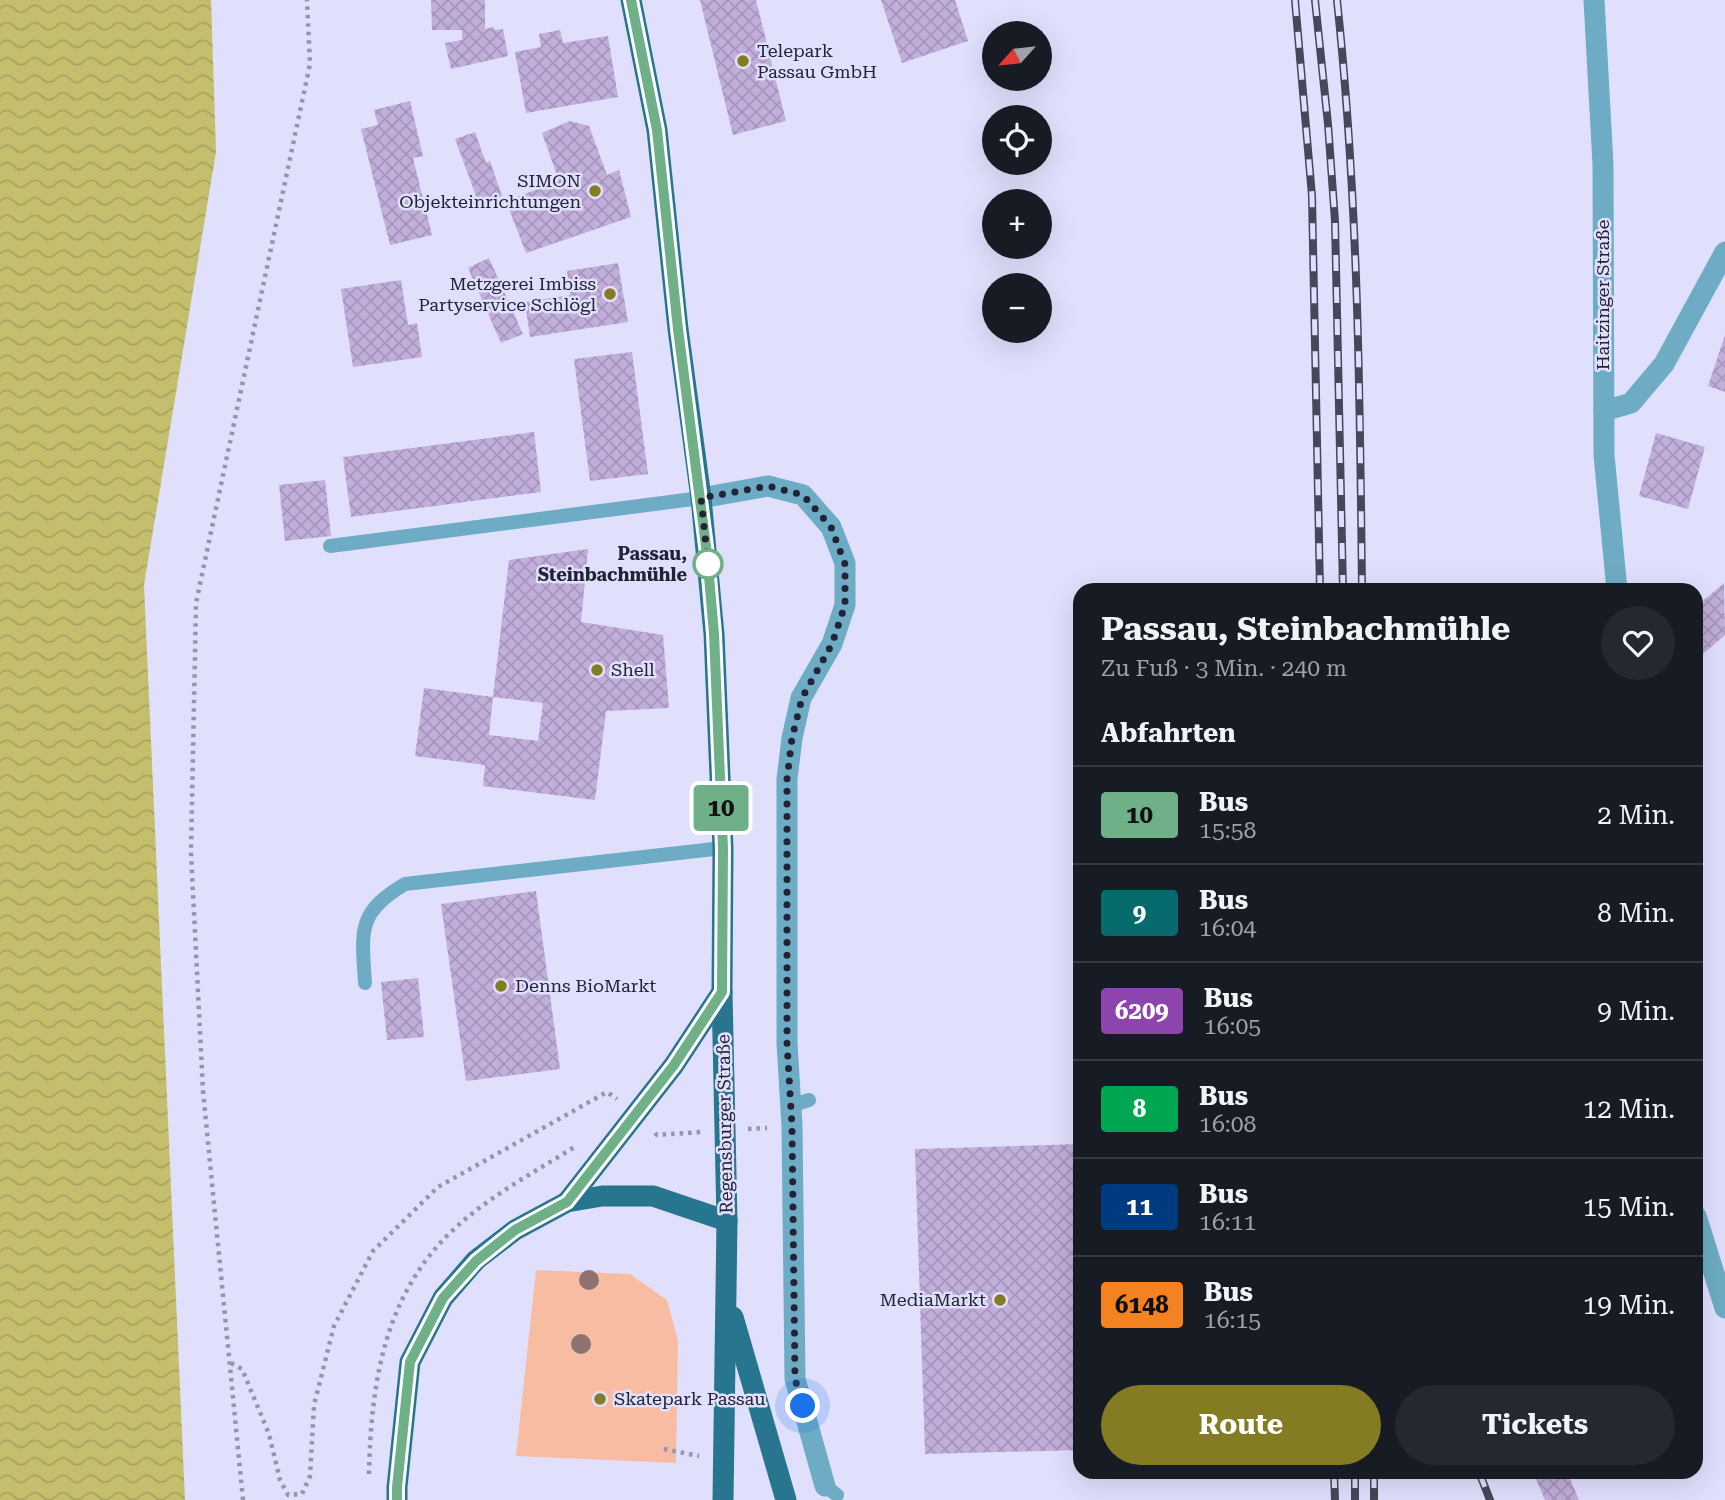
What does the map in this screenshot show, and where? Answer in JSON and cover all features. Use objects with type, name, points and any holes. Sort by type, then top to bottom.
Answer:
[{"type":"main road","name":"Regensburger Straße","points":[[631,0],[657,130],[678,329],[701,498],[714,634],[723,848],[722,992],[727,1222],[723,1500]]},
{"type":"main road","points":[[567,1202],[674,1065],[722,992]]},
{"type":"main road","points":[[397,1493],[410,1362],[443,1298],[476,1261],[515,1230],[567,1202],[603,1196],[653,1196],[727,1222]]},
{"type":"main road","points":[[727,1296],[786,1500]]},
{"type":"street","name":"Haitzinger Straße","points":[[1594,0],[1603,165],[1604,455],[1616,583]]},
{"type":"street","points":[[1604,411],[1630,403],[1664,363],[1725,252]]},
{"type":"street","points":[[701,498],[768,486],[803,495],[831,527],[845,564],[845,605],[832,644],[802,698],[792,738],[789,766],[787,1043],[800,1103],[795,1379],[831,1490]]},
{"type":"street","points":[[1703,1238],[1725,1308]]},
{"type":"lane","points":[[330,546],[701,498]]},
{"type":"lane","points":[[365,984],[362,935],[371,911],[383,897],[405,884],[723,848]]},
{"type":"path","points":[[243,1500],[203,1091],[192,866],[196,603],[310,64],[307,0]]},
{"type":"path","points":[[230,1363],[242,1369],[268,1434],[288,1495],[302,1494],[310,1476],[314,1405],[334,1326],[373,1251],[438,1187],[607,1091],[624,1104]]},
{"type":"path","points":[[664,1449],[724,1461]]},
{"type":"shaded area","name":"Skatepark Passau","points":[[536,1270],[630,1274],[667,1300],[678,1341],[676,1463],[516,1456]]},
{"type":"water","points":[[0,0],[211,0],[216,152],[144,585],[185,1500],[0,1500]]},
{"type":"building","points":[[431,0],[485,0],[485,29],[503,29],[508,56],[451,69],[445,43],[462,40],[462,30],[432,30]]},
{"type":"building","name":"Telepark Passau GmbH","points":[[700,0],[756,0],[786,121],[733,135]]},
{"type":"building","points":[[881,0],[955,0],[968,41],[902,63]]},
{"type":"building","points":[[560,30],[563,43],[608,36],[618,97],[526,113],[515,52],[541,47],[539,34]]},
{"type":"building","points":[[410,101],[423,156],[413,158],[432,235],[390,245],[361,129],[378,125],[374,110]]},
{"type":"building","points":[[570,121],[589,126],[607,175],[619,170],[631,217],[526,253],[506,201],[559,181],[542,133]]},
{"type":"building","points":[[475,132],[486,163],[490,161],[502,196],[479,204],[455,139]]},
{"type":"building","points":[[489,258],[523,334],[501,343],[468,268]]},
{"type":"building","points":[[618,263],[628,322],[530,337],[525,302],[570,295],[567,271]]},
{"type":"building","points":[[401,280],[408,325],[417,323],[422,357],[353,367],[341,289]]},
{"type":"building","points":[[1725,335],[1725,392],[1708,386]]},
{"type":"building","points":[[632,352],[648,474],[590,481],[574,359]]},
{"type":"building","points":[[534,432],[541,492],[351,517],[343,457]]},
{"type":"building","points":[[1656,433],[1705,447],[1688,509],[1639,496]]},
{"type":"building","points":[[325,480],[331,536],[285,541],[279,485]]},
{"type":"building","points":[[588,549],[581,622],[663,635],[669,708],[606,711],[595,800],[483,786],[485,765],[415,756],[424,688],[493,697],[509,560]],"holes":[[[493,697],[543,703],[538,741],[489,735]]]},
{"type":"building","points":[[1724,583],[1725,635],[1703,654],[1703,601]]},
{"type":"building","name":"Denns BioMarkt","points":[[536,891],[560,1069],[466,1081],[441,904]]},
{"type":"building","points":[[418,978],[424,1037],[387,1040],[381,982]]},
{"type":"building","name":"MediaMarkt","points":[[1073,1144],[1073,1450],[925,1454],[915,1149]]},
{"type":"building","points":[[1536,1479],[1570,1479],[1579,1500],[1545,1500]]},
{"type":"railway","points":[[1295,0],[1312,196],[1320,583]]},
{"type":"railway","points":[[1315,0],[1335,221],[1343,583]]},
{"type":"railway","points":[[1337,0],[1354,221],[1362,583]]},
{"type":"railway","points":[[1334,1479],[1335,1500]]},
{"type":"railway","points":[[1355,1479],[1355,1500]]},
{"type":"railway","points":[[1374,1479],[1374,1500]]},
{"type":"railway","points":[[1482,1479],[1490,1500]]},
{"type":"bus line","name":"10","points":[[397,1500],[410,1362],[443,1298],[476,1261],[515,1230],[567,1202],[674,1065],[722,992],[723,848],[714,634],[707,554],[678,329],[657,130],[631,0]]},
{"type":"place","name":"Telepark Passau GmbH","points":[[743,61]]},
{"type":"place","name":"SIMON Objekteinrichtungen","points":[[595,191]]},
{"type":"place","name":"Metzgerei Imbiss Partyservice Schlögl","points":[[610,294]]},
{"type":"place","name":"Passau, Steinbachmühle","points":[[708,564]]},
{"type":"place","name":"Shell","points":[[597,670]]},
{"type":"place","name":"Denns BioMarkt","points":[[501,986]]},
{"type":"place","name":"MediaMarkt","points":[[1000,1300]]},
{"type":"place","name":"Skatepark Passau","points":[[600,1399]]},
{"type":"route","points":[[708,564],[701,498],[768,486],[803,495],[831,527],[845,564],[845,605],[832,644],[802,698],[792,738],[787,779],[787,1043],[792,1126],[795,1379],[803,1406]]}]
